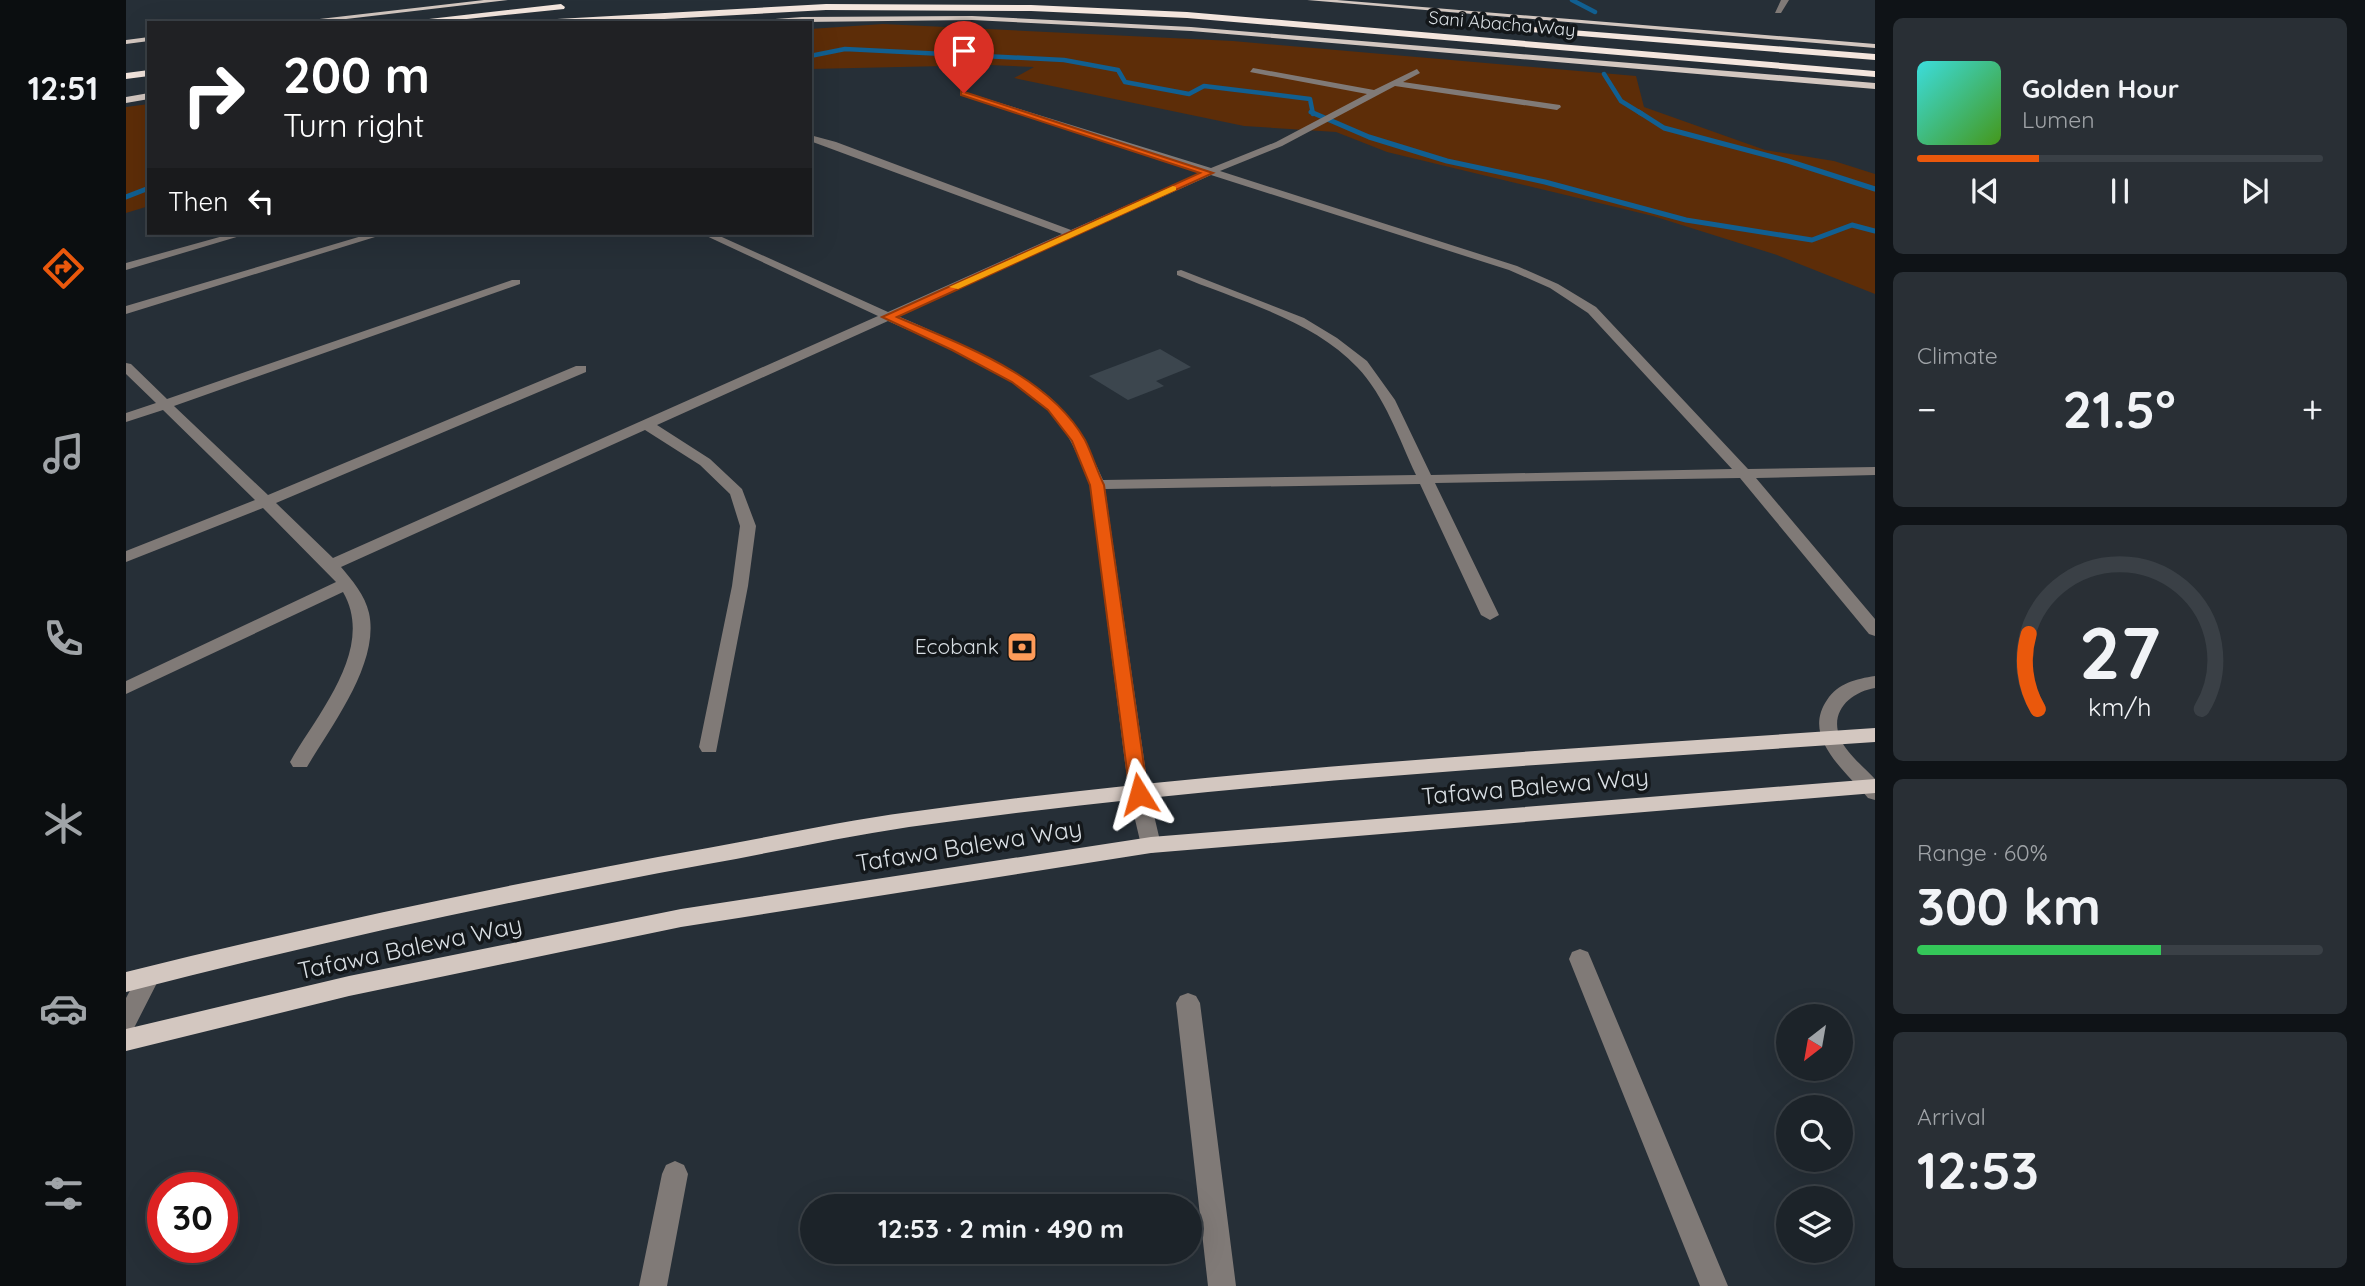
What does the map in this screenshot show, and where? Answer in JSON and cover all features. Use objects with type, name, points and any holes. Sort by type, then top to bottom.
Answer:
[{"type":"highway","points":[[419,21],[575,6]]},
{"type":"highway","points":[[802,19],[911,6]]},
{"type":"highway","name":"Sani Abacha Way","points":[[570,21],[724,11],[911,6],[1031,8],[1187,15],[1875,75]]},
{"type":"highway","name":"Sani Abacha Way","points":[[1491,26],[1875,55]]},
{"type":"highway","points":[[126,76],[147,73]]},
{"type":"main road","points":[[308,21],[504,0]]},
{"type":"main road","name":"Sani Abacha Way","points":[[1311,0],[1875,46]]},
{"type":"main road","name":"Sani Abacha Way","points":[[764,21],[972,18],[1191,29],[1875,86]]},
{"type":"main road","points":[[126,42],[147,39]]},
{"type":"main road","points":[[126,100],[147,96]]},
{"type":"main road","name":"Tafawa Balewa Way","points":[[126,982],[256,949],[575,880],[905,820],[1139,794],[1445,765],[1875,735]]},
{"type":"main road","name":"Tafawa Balewa Way","points":[[126,1040],[349,986],[681,918],[1151,845],[1873,789]]},
{"type":"street","points":[[1778,11],[1785,0]]},
{"type":"street","points":[[1253,70],[1376,93]]},
{"type":"street","points":[[331,565],[1208,173],[1279,144],[1418,71]]},
{"type":"street","points":[[1394,83],[1557,107]]},
{"type":"street","points":[[964,93],[1208,173],[1513,268],[1554,286],[1592,310],[1611,328],[1744,473],[1875,630]]},
{"type":"street","points":[[812,139],[833,144],[1071,234]]},
{"type":"street","points":[[126,267],[238,235]]},
{"type":"street","points":[[126,310],[376,235]]},
{"type":"street","points":[[709,235],[956,347],[1016,380],[1053,407],[1078,440],[1097,485],[1139,794],[1151,845]]},
{"type":"street","points":[[1181,273],[1300,321],[1333,341],[1362,364],[1388,400],[1490,615]]},
{"type":"street","points":[[126,418],[516,282]]},
{"type":"street","points":[[126,367],[331,565],[346,584],[361,614],[360,643],[353,669],[300,762]]},
{"type":"street","points":[[126,557],[265,502],[581,369]]},
{"type":"street","points":[[646,425],[705,462],[737,492],[748,526],[740,586],[709,747]]},
{"type":"street","points":[[1097,485],[1875,471]]},
{"type":"street","points":[[126,688],[346,584]]},
{"type":"street","points":[[1873,789],[1830,738],[1829,709],[1839,695],[1864,682],[1875,682]]},
{"type":"street","points":[[1580,959],[1714,1286]]},
{"type":"street","points":[[126,1021],[149,976]]},
{"type":"street","points":[[1188,1003],[1222,1286]]},
{"type":"street","points":[[653,1286],[676,1174]]},
{"type":"shaded area","points":[[883,24],[1233,41],[1636,76],[1644,107],[1765,150],[1834,161],[1875,174],[1875,294],[1777,255],[1653,216],[1387,152],[1336,132],[1244,126],[1014,78],[1034,67],[989,65],[812,69],[812,29]]},
{"type":"shaded area","points":[[147,104],[147,207],[126,213],[126,107]]},
{"type":"building","points":[[1160,349],[1191,367],[1156,381],[1164,386],[1128,400],[1089,376]]},
{"type":"waterway","points":[[1572,0],[1595,12]]},
{"type":"waterway","points":[[812,56],[845,49],[1064,60],[1118,70],[1125,82],[1189,94],[1204,86],[1310,99],[1313,113]]},
{"type":"waterway","points":[[1604,74],[1621,101],[1642,114]]},
{"type":"waterway","points":[[1639,112],[1664,128],[1788,161],[1875,189]]},
{"type":"waterway","points":[[1313,113],[1369,137],[1447,161],[1545,182],[1686,220],[1812,240],[1852,225],[1875,231]]},
{"type":"waterway","points":[[126,197],[147,189]]},
{"type":"slow traffic","points":[[954,287],[1173,188]]},
{"type":"place","name":"Ecobank","points":[[1022,647]]},
{"type":"route","points":[[964,93],[1208,173],[888,317],[956,347],[1016,380],[1053,407],[1078,440],[1097,485],[1139,794]]}]
